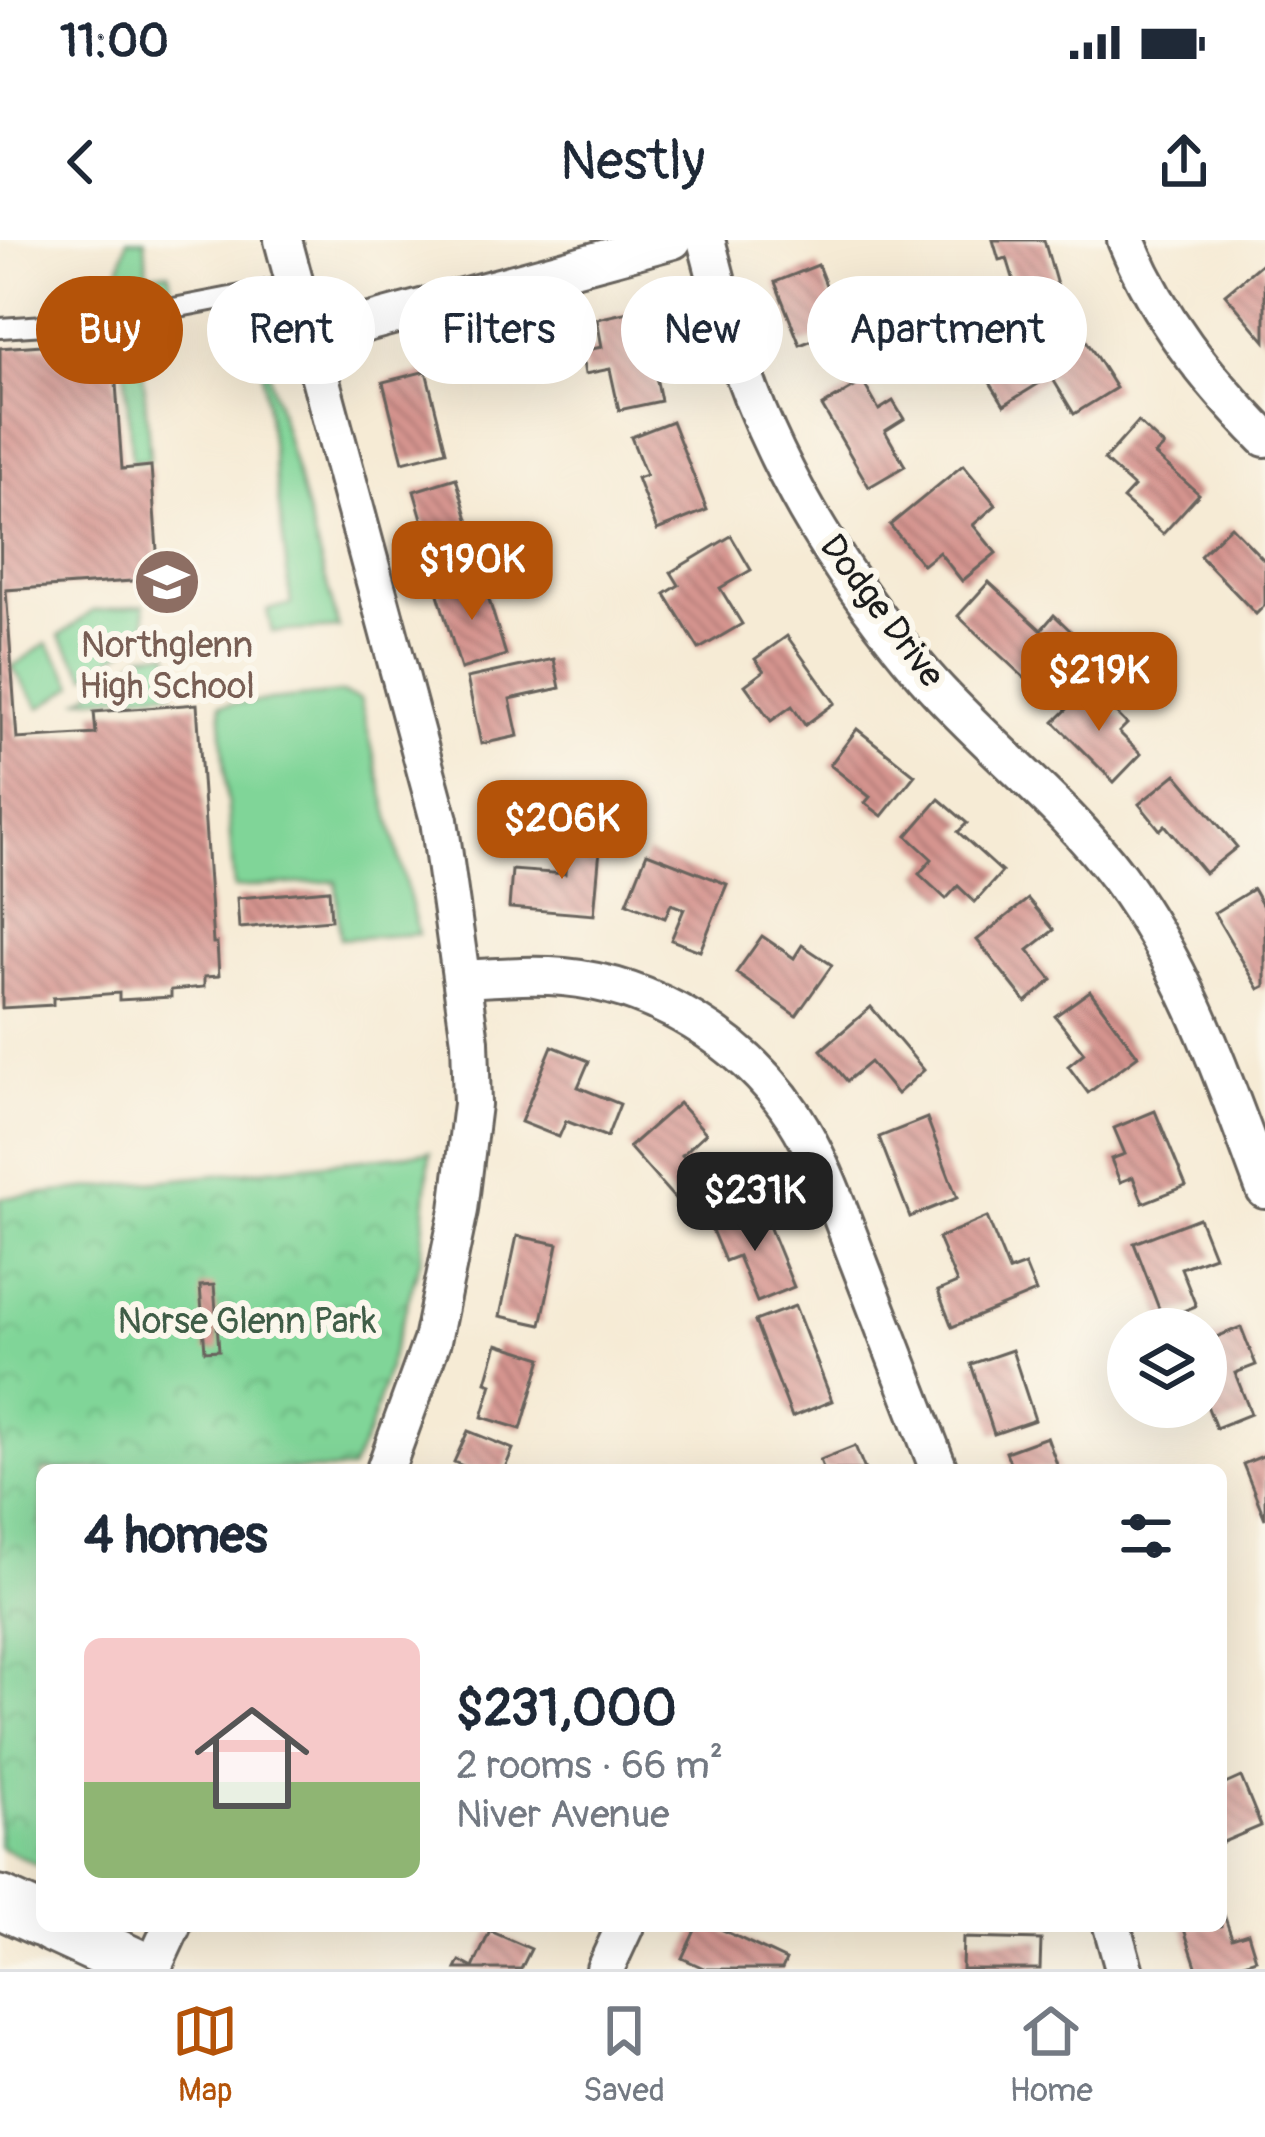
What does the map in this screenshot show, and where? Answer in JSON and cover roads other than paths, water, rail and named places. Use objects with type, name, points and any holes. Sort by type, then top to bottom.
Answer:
[{"type":"main road","points":[[0,1902],[36,1919]]},
{"type":"main road","points":[[65,1932],[148,1969]]},
{"type":"street","points":[[283,240],[292,276]]},
{"type":"street","points":[[375,321],[673,240]]},
{"type":"street","name":"Dodge Drive","points":[[706,240],[743,372],[827,542],[925,676],[1033,783],[1117,876],[1186,988],[1214,1046],[1265,1190]]},
{"type":"street","points":[[1126,240],[1185,350],[1265,438]]},
{"type":"street","points":[[319,384],[440,820],[464,980],[472,1105],[459,1210],[432,1340],[387,1464]]},
{"type":"street","points":[[464,980],[512,975],[568,977],[623,990],[690,1020],[749,1063],[793,1114],[820,1163],[938,1464]]},
{"type":"street","points":[[148,1969],[169,1932]]},
{"type":"street","points":[[605,1969],[622,1932]]},
{"type":"street","points":[[1114,1932],[1124,1969]]},
{"type":"lane","points":[[0,328],[106,321],[207,302]]},
{"type":"place","name":"Northglenn High School","points":[[167,582]]},
{"type":"park label","name":"Norse Glenn Park","points":[[247,1321]]}]
